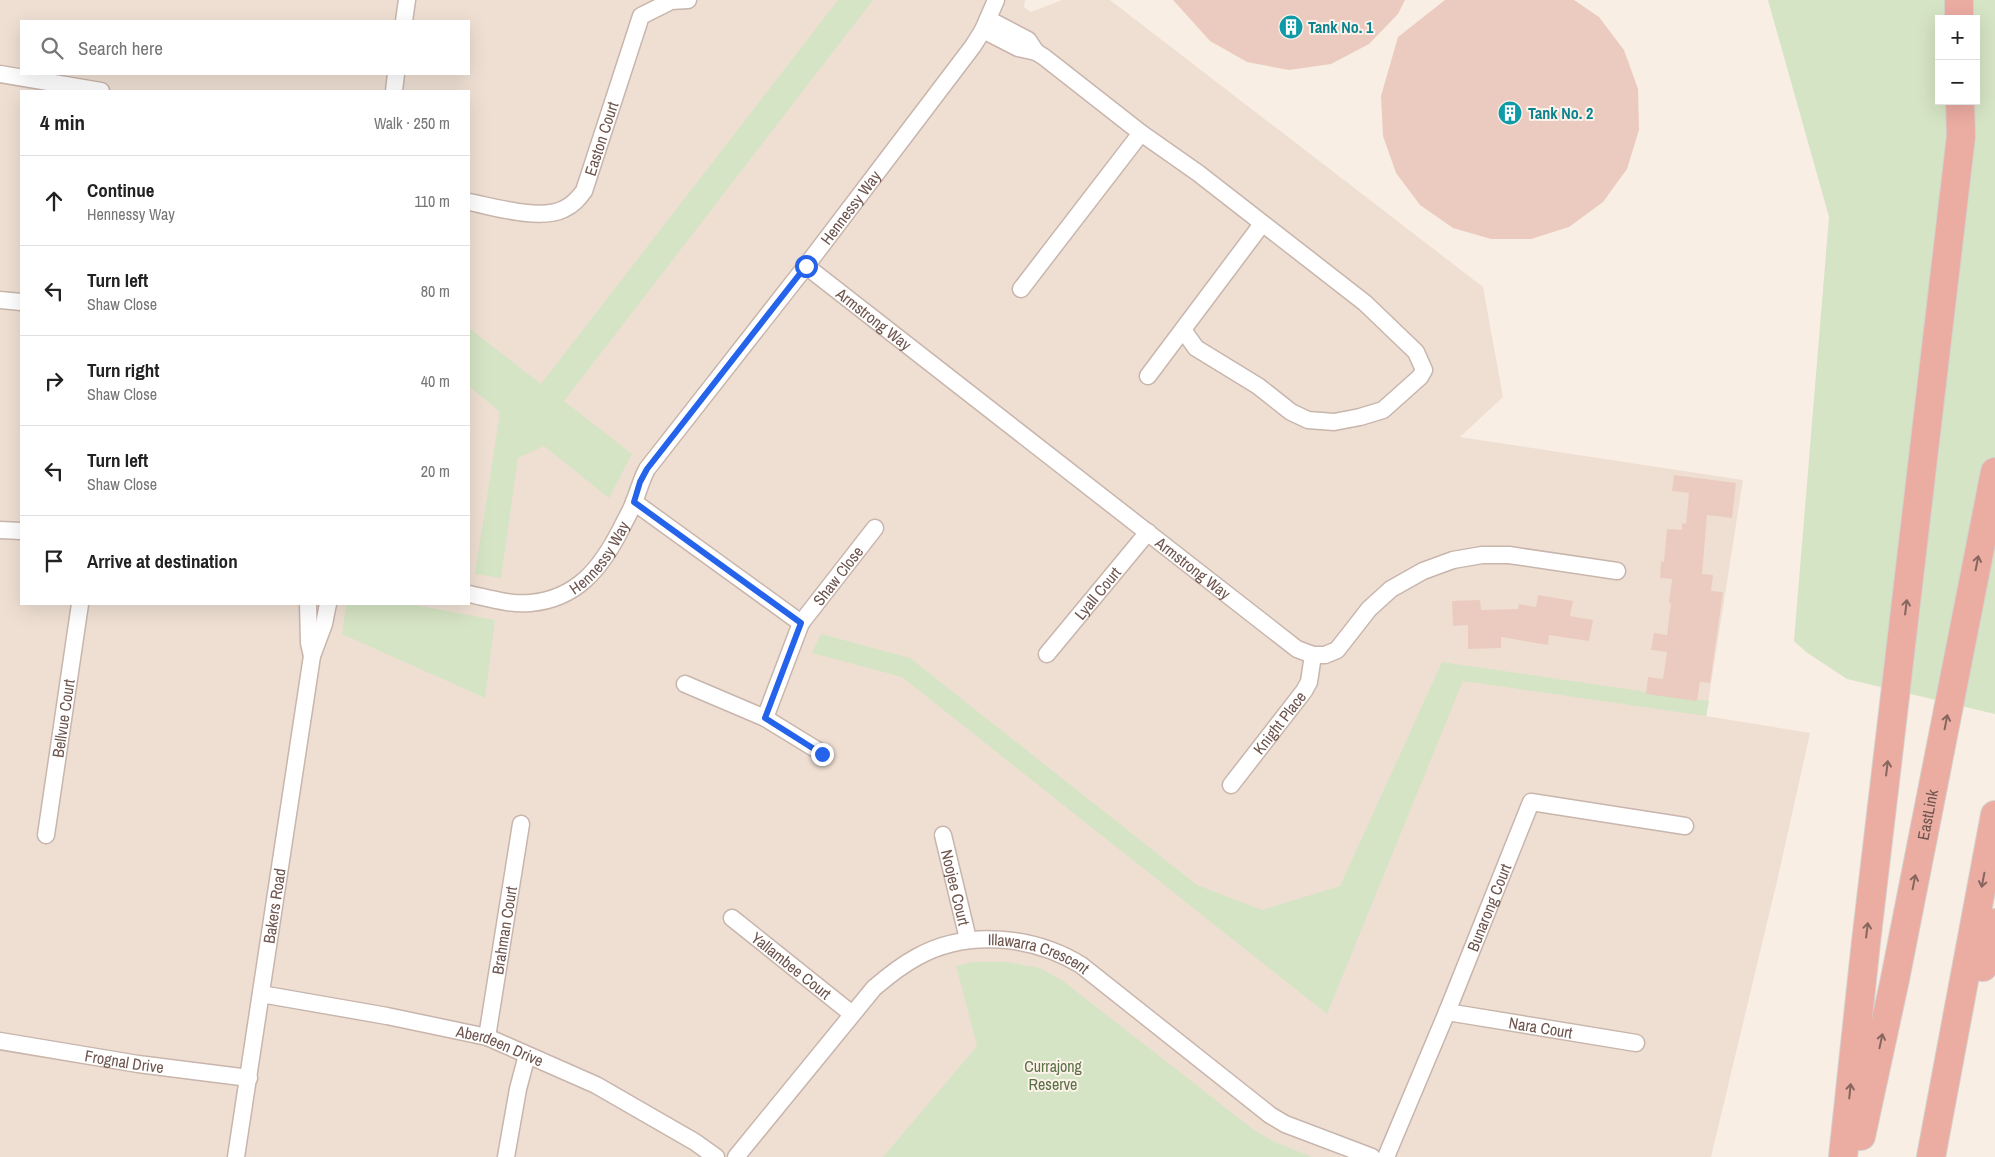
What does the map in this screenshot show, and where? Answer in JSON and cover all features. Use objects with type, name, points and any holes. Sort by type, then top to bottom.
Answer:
[{"type":"highway","points":[[1959,0],[1959,15]]},
{"type":"highway","points":[[1843,1157],[1866,942],[1961,136],[1960,105]]},
{"type":"highway","name":"EastLink","points":[[1856,1157],[1895,979],[1995,472]]},
{"type":"highway","points":[[1932,1151],[1995,815]]},
{"type":"highway","points":[[1932,1151],[1995,923]]},
{"type":"street","points":[[404,20],[407,0]]},
{"type":"street","name":"Easton Court","points":[[470,202],[538,214],[551,214],[573,204],[584,192],[641,16],[671,1],[688,0]]},
{"type":"street","name":"Hennessy Way","points":[[470,594],[530,603],[562,595],[580,585],[607,555],[634,502],[640,482],[647,469],[806,266],[973,46],[986,24],[996,0]]},
{"type":"street","points":[[986,24],[1028,40],[1036,52],[1141,133],[1198,173],[1365,303],[1416,352],[1424,370],[1420,377],[1383,410],[1334,422],[1308,420],[1292,412],[1258,386],[1196,348],[1184,330]]},
{"type":"street","points":[[0,74],[95,90]]},
{"type":"street","points":[[394,90],[396,75]]},
{"type":"street","points":[[1021,289],[1141,133]]},
{"type":"street","points":[[1148,376],[1262,224]]},
{"type":"street","name":"Armstrong Way","points":[[806,266],[1297,648],[1313,655]]},
{"type":"street","points":[[0,300],[20,302]]},
{"type":"street","points":[[634,502],[801,623]]},
{"type":"street","name":"Shaw Close","points":[[765,718],[801,623],[875,528]]},
{"type":"street","points":[[0,530],[20,531]]},
{"type":"street","name":"Lyall Court","points":[[1047,654],[1148,532]]},
{"type":"street","points":[[1313,655],[1325,655],[1337,650],[1369,609],[1391,589],[1423,571],[1453,560],[1482,555],[1509,555],[1617,571]]},
{"type":"street","name":"Bellvue Court","points":[[46,835],[80,605]]},
{"type":"street","name":"Bakers Road","points":[[308,605],[309,643],[312,656]]},
{"type":"street","name":"Bakers Road","points":[[236,1157],[312,656],[324,624],[328,605]]},
{"type":"street","name":"Knight Place","points":[[1231,784],[1304,691],[1309,682],[1313,655]]},
{"type":"street","points":[[685,684],[765,718],[822,754]]},
{"type":"street","name":"Bunarong Court","points":[[1386,1157],[1447,1012],[1530,802],[1685,826]]},
{"type":"street","name":"Brahman Court","points":[[487,1038],[521,824]]},
{"type":"street","name":"Noojee Court","points":[[944,835],[968,939]]},
{"type":"street","name":"Yallambee Court","points":[[732,918],[852,1014]]},
{"type":"street","name":"Illawarra Crescent","points":[[736,1157],[874,988],[903,965],[919,956],[968,939],[1014,942],[1047,949],[1065,956],[1081,965],[1270,1115],[1285,1124],[1372,1157]]},
{"type":"street","name":"Aberdeen Drive","points":[[261,994],[387,1016],[487,1038],[596,1085],[695,1142],[716,1157]]},
{"type":"street","name":"Nara Court","points":[[1447,1012],[1636,1043]]},
{"type":"street","name":"Frognal Drive","points":[[0,1041],[130,1063],[249,1078]]},
{"type":"street","points":[[506,1157],[518,1089],[527,1054]]},
{"type":"shaded area","points":[[0,0],[1025,0],[1024,7],[1031,12],[1062,0],[1110,0],[1483,287],[1503,397],[1460,437],[1743,480],[1706,716],[1810,733],[1778,877],[1711,1157],[0,1157]]},
{"type":"green space","points":[[838,0],[873,0],[564,401],[632,454],[609,498],[544,446],[518,458],[501,578],[475,574],[500,412],[470,387],[470,329],[541,384]]},
{"type":"green space","points":[[1768,0],[1995,0],[1995,714],[1847,679],[1806,652],[1794,641],[1829,217]]},
{"type":"green space","points":[[346,605],[415,605],[495,620],[485,698],[342,634]]},
{"type":"green space","points":[[821,634],[910,658],[1197,885],[1262,910],[1340,886],[1442,662],[1709,701],[1706,716],[1463,681],[1327,1014],[902,677],[812,653]]},
{"type":"green space","name":"Currajong Reserve","points":[[973,962],[1007,962],[1040,968],[1063,981],[1254,1130],[1275,1142],[1312,1157],[883,1157],[977,1046],[956,966]]},
{"type":"building","name":"Tank No. 1","points":[[1173,0],[1405,0],[1398,14],[1369,44],[1331,64],[1289,70],[1247,62],[1210,41]]},
{"type":"building","name":"Tank No. 2","points":[[1445,0],[1574,0],[1599,17],[1624,50],[1638,89],[1639,130],[1627,169],[1603,202],[1569,227],[1531,239],[1491,239],[1453,228],[1420,205],[1396,173],[1383,136],[1381,96],[1398,37]]},
{"type":"building","points":[[1674,475],[1736,483],[1732,518],[1707,515],[1702,574],[1713,575],[1711,591],[1723,592],[1710,683],[1700,682],[1697,701],[1646,694],[1648,677],[1663,679],[1667,652],[1651,650],[1654,633],[1667,635],[1672,579],[1660,578],[1661,561],[1664,562],[1667,529],[1682,530],[1682,523],[1686,524],[1689,493],[1672,491]]},
{"type":"building","points":[[1538,595],[1573,601],[1570,616],[1593,620],[1589,641],[1549,635],[1548,645],[1501,637],[1501,648],[1468,649],[1468,625],[1453,626],[1452,601],[1480,600],[1481,610],[1518,609],[1519,604],[1536,607]]},
{"type":"place","name":"Tank No. 1","points":[[1291,27]]},
{"type":"place","name":"Tank No. 2","points":[[1510,113]]},
{"type":"route","points":[[806,266],[647,469],[640,482],[634,502],[801,623],[765,718],[822,754]]}]
